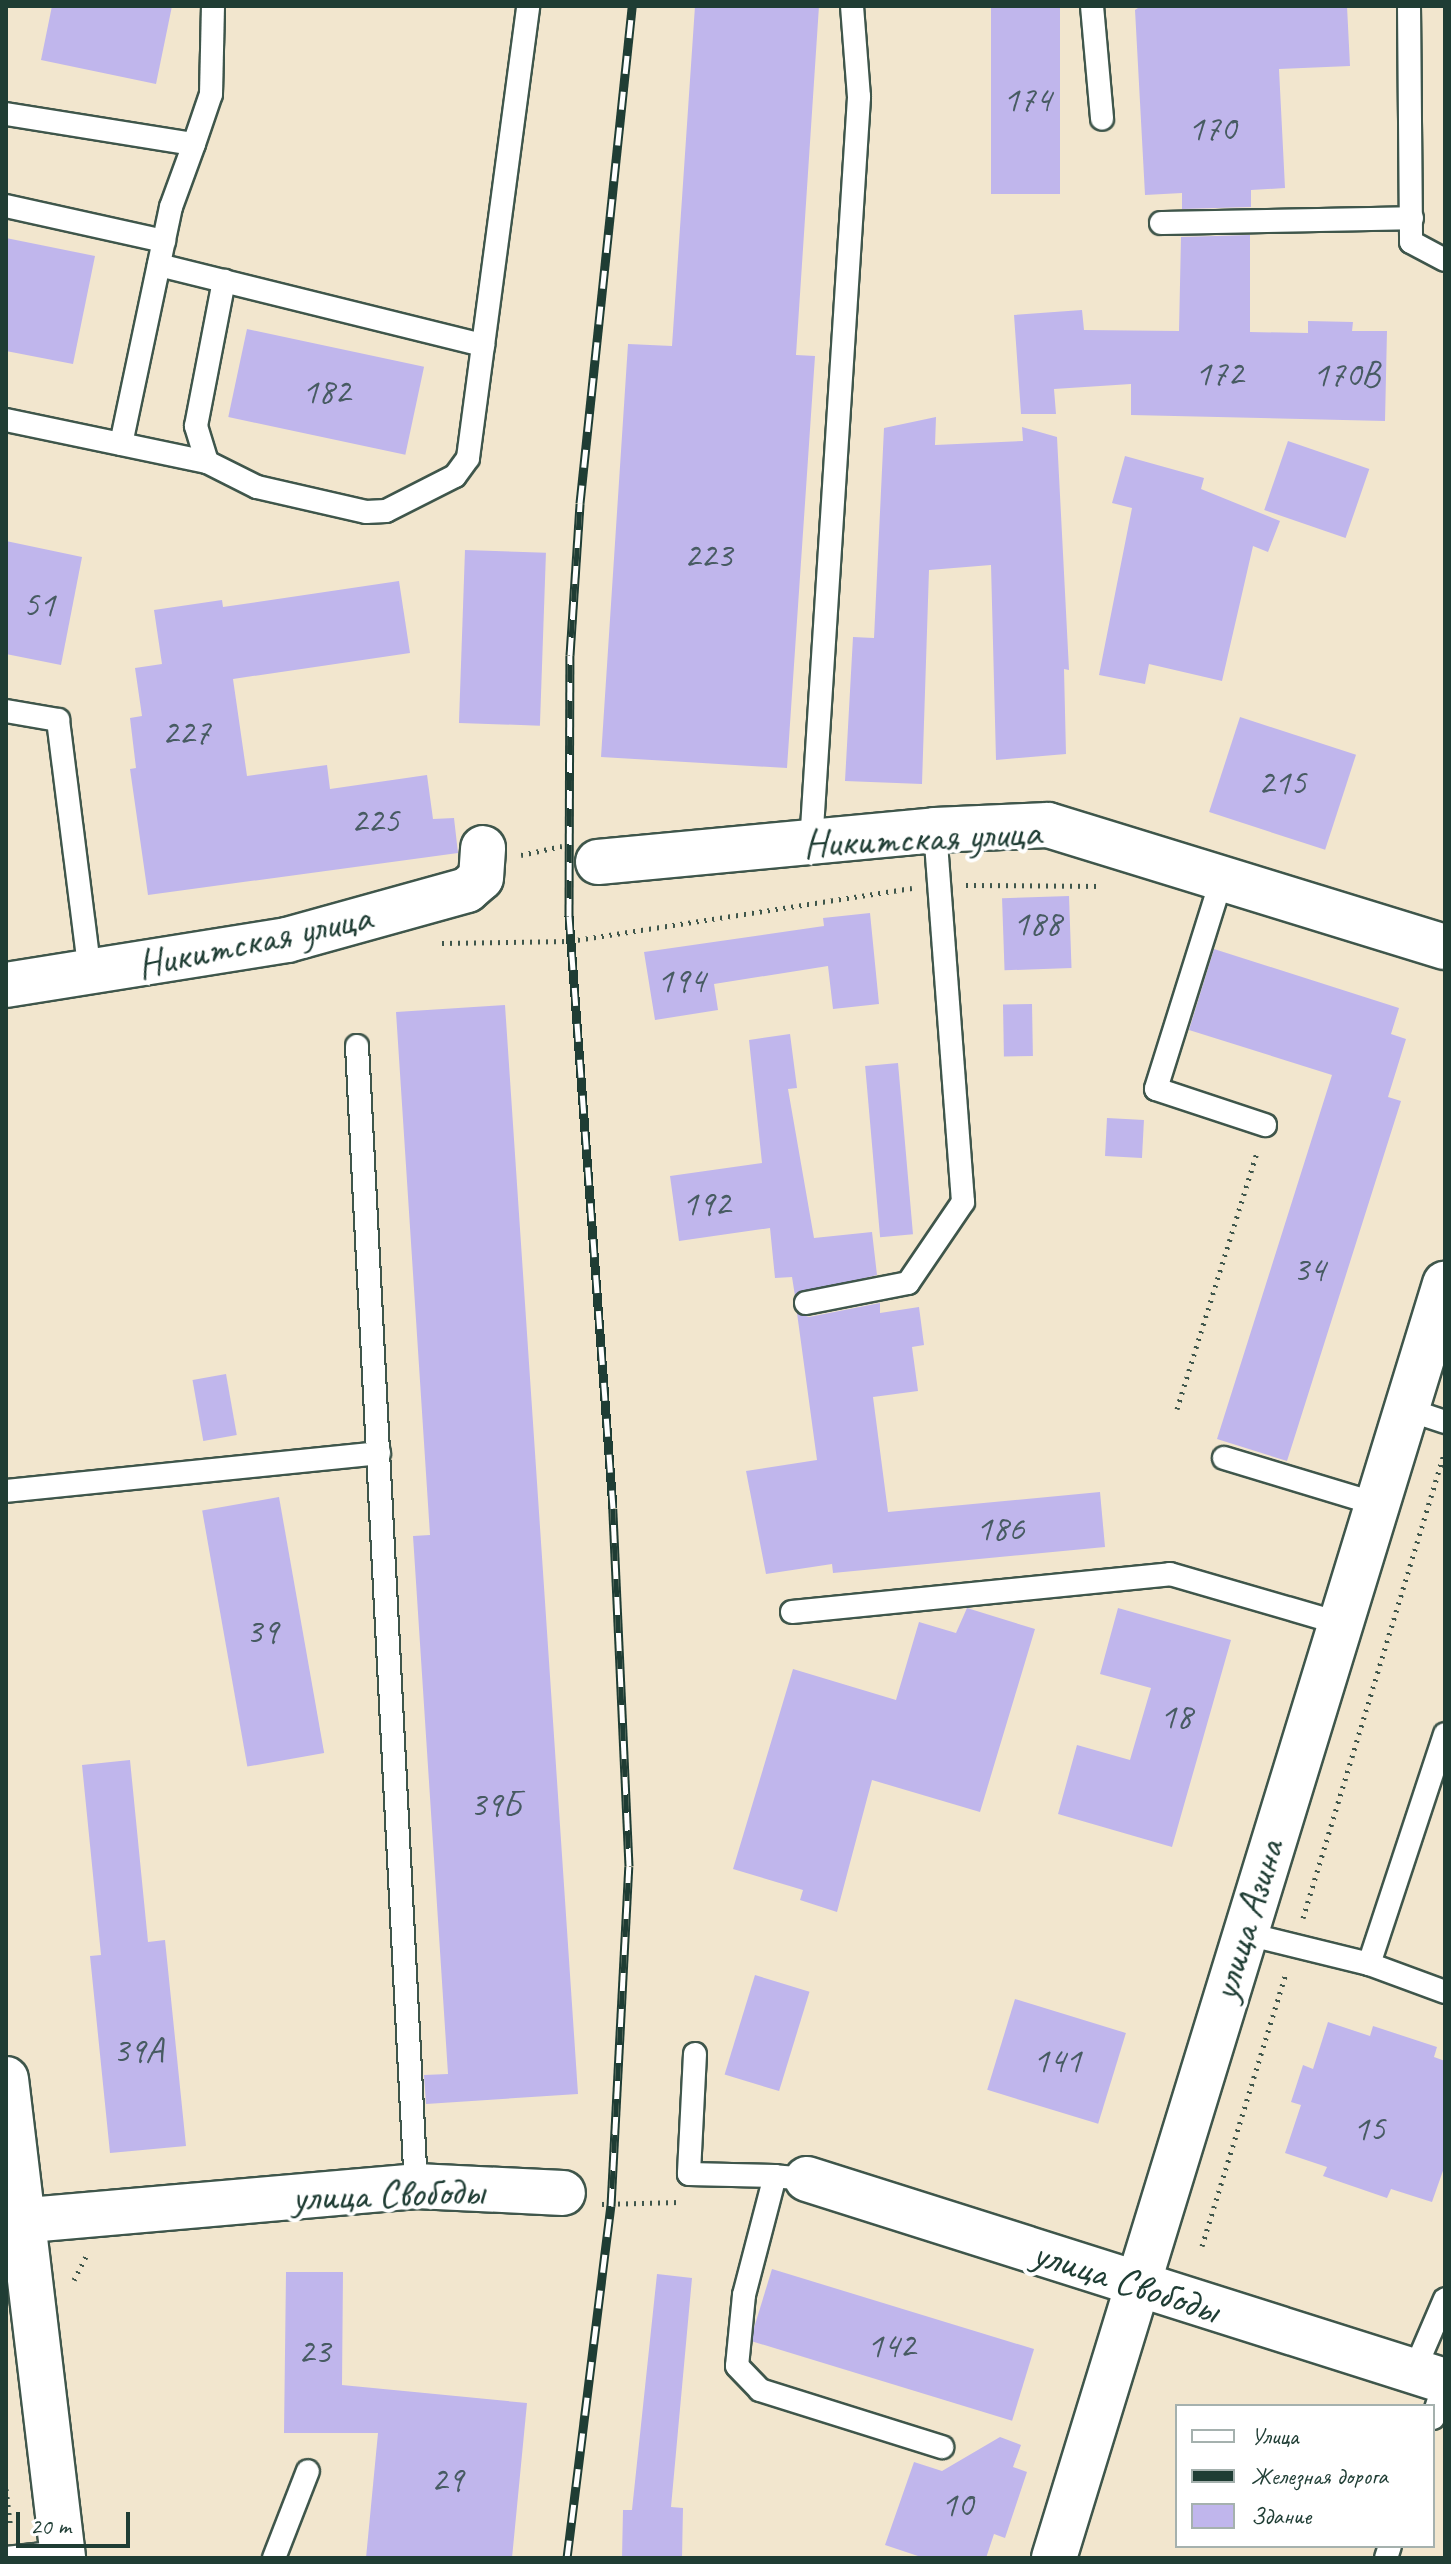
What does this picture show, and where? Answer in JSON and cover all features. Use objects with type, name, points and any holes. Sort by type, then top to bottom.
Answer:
[{"type":"street","name":"Никитская улица","points":[[598,862],[935,830],[1048,825],[1445,947]]},
{"type":"street","name":"Никитская улица","points":[[6,985],[90,975],[287,940],[467,890],[484,856]]},
{"type":"street","name":"улица Азина","points":[[1054,2558],[1134,2285],[1376,1504],[1426,1416],[1445,1284]]},
{"type":"street","points":[[6,2079],[14,2221],[63,2555]]},
{"type":"street","name":"улица Свободы","points":[[791,2177],[1435,2378]]},
{"type":"street","name":"улица Свободы","points":[[14,2221],[416,2186],[563,2193]]},
{"type":"lane","points":[[121,444],[164,241],[211,94],[213,6]]},
{"type":"lane","points":[[6,420],[207,462],[257,487],[366,512],[386,511],[455,476],[468,458],[528,6]]},
{"type":"lane","points":[[811,844],[859,97],[852,6]]},
{"type":"lane","points":[[1092,6],[1102,119]]},
{"type":"lane","points":[[1409,6],[1411,242],[1445,260]]},
{"type":"lane","points":[[6,114],[194,144]]},
{"type":"lane","points":[[6,206],[164,241]]},
{"type":"lane","points":[[1161,223],[1412,218]]},
{"type":"lane","points":[[159,265],[483,345]]},
{"type":"lane","points":[[207,462],[196,426],[224,281]]},
{"type":"lane","points":[[6,711],[58,720],[90,975]]},
{"type":"lane","points":[[806,1303],[908,1283],[963,1202],[935,830]]},
{"type":"lane","points":[[1222,878],[1156,1089],[1265,1125]]},
{"type":"lane","points":[[357,1046],[416,2186]]},
{"type":"lane","points":[[6,1491],[379,1453]]},
{"type":"lane","points":[[1224,1458],[1376,1504]]},
{"type":"lane","points":[[792,1612],[1170,1574],[1339,1623]]},
{"type":"lane","points":[[1369,1964],[1445,1734]]},
{"type":"lane","points":[[1243,1933],[1369,1964],[1445,1992]]},
{"type":"lane","points":[[695,2054],[689,2174],[791,2177],[744,2295],[737,2366],[760,2390],[942,2447]]},
{"type":"lane","points":[[1434,2404],[1445,2299]]},
{"type":"lane","points":[[274,2558],[308,2471]]},
{"type":"lane","points":[[6,2558],[63,2555]]},
{"type":"path","points":[[484,856],[567,844],[598,862]]},
{"type":"path","points":[[426,944],[570,941],[939,886],[1110,887]]},
{"type":"path","points":[[1177,1409],[1265,1125]]},
{"type":"path","points":[[1202,2246],[1445,1452]]},
{"type":"path","points":[[563,2193],[611,2206],[690,2202]]},
{"type":"path","points":[[6,2489],[14,2557]]},
{"type":"building","points":[[52,6],[172,6],[156,84],[41,60]]},
{"type":"building","points":[[695,6],[819,6],[796,355],[815,356],[787,768],[601,757],[628,344],[672,346]]},
{"type":"building","points":[[991,6],[1060,6],[1060,194],[991,194]]},
{"type":"building","points":[[1141,6],[1347,6],[1350,66],[1279,69],[1285,188],[1251,190],[1251,207],[1182,209],[1182,193],[1145,195],[1135,10]]},
{"type":"building","points":[[1250,235],[1250,332],[1308,333],[1308,321],[1353,322],[1352,331],[1387,331],[1385,421],[1131,415],[1131,384],[1054,389],[1056,414],[1021,414],[1014,315],[1082,310],[1084,330],[1179,331],[1181,237]]},
{"type":"building","points":[[6,238],[95,256],[73,364],[6,351]]},
{"type":"building","points":[[247,329],[424,367],[405,455],[228,417]]},
{"type":"building","points":[[936,417],[935,445],[1023,441],[1022,427],[1057,437],[1069,670],[1064,669],[1066,754],[996,760],[991,565],[929,570],[922,784],[845,781],[853,637],[874,638],[884,428]]},
{"type":"building","points":[[1288,441],[1369,469],[1346,538],[1264,510]]},
{"type":"building","points":[[1125,456],[1204,478],[1201,489],[1280,521],[1268,552],[1253,546],[1222,681],[1149,664],[1145,684],[1099,675],[1132,508],[1112,503]]},
{"type":"building","points":[[6,541],[82,557],[61,665],[6,654]]},
{"type":"building","points":[[465,550],[546,553],[540,726],[459,723]]},
{"type":"building","points":[[399,581],[410,653],[233,679],[247,776],[327,765],[330,789],[427,775],[433,819],[454,818],[458,853],[148,895],[130,769],[136,768],[130,718],[142,716],[135,668],[162,664],[154,610],[222,600],[223,607]]},
{"type":"building","points":[[1240,717],[1356,755],[1325,850],[1209,812]]},
{"type":"building","points":[[1069,896],[1072,968],[1005,970],[1002,898]]},
{"type":"building","points":[[870,913],[879,1004],[833,1009],[828,966],[714,984],[718,1010],[655,1020],[644,952],[824,926],[823,918]]},
{"type":"building","points":[[1214,949],[1399,1008],[1391,1034],[1406,1039],[1388,1097],[1401,1101],[1287,1461],[1217,1439],[1332,1075],[1189,1030]]},
{"type":"building","points":[[1032,1004],[1033,1056],[1004,1056],[1003,1005]]},
{"type":"building","points":[[505,1005],[578,2094],[426,2104],[424,2075],[448,2074],[413,1536],[430,1535],[396,1012]]},
{"type":"building","points":[[790,1034],[797,1088],[788,1089],[814,1238],[872,1232],[877,1275],[795,1296],[792,1277],[775,1278],[770,1228],[679,1241],[670,1176],[762,1163],[749,1040]]},
{"type":"building","points":[[898,1063],[913,1234],[880,1237],[865,1066]]},
{"type":"building","points":[[1107,1118],[1144,1120],[1142,1158],[1105,1156]]},
{"type":"building","points":[[880,1303],[880,1313],[919,1307],[924,1345],[912,1347],[918,1391],[873,1397],[888,1512],[1100,1492],[1105,1547],[833,1573],[832,1564],[766,1574],[746,1471],[817,1460],[797,1313],[809,1317]]},
{"type":"building","points":[[226,1374],[237,1435],[203,1441],[193,1380]]},
{"type":"building","points":[[279,1497],[324,1753],[247,1767],[202,1511]]},
{"type":"building","points":[[967,1608],[1035,1629],[980,1812],[872,1780],[837,1912],[800,1900],[803,1890],[733,1869],[793,1669],[896,1700],[919,1622],[956,1633]]},
{"type":"building","points":[[1118,1608],[1231,1640],[1172,1847],[1058,1814],[1077,1745],[1130,1760],[1151,1688],[1100,1674]]},
{"type":"building","points":[[130,1760],[148,1942],[165,1940],[186,2146],[110,2153],[90,1956],[101,1955],[82,1765]]},
{"type":"building","points":[[755,1975],[810,1992],[779,2091],[725,2074]]},
{"type":"building","points":[[1015,1999],[1126,2033],[1098,2124],[987,2090]]},
{"type":"building","points":[[1328,2022],[1370,2036],[1373,2026],[1437,2047],[1434,2057],[1445,2061],[1445,2165],[1432,2202],[1391,2189],[1387,2198],[1323,2176],[1327,2167],[1285,2153],[1301,2105],[1291,2102],[1303,2065],[1313,2069]]},
{"type":"building","points":[[772,2269],[1034,2349],[1012,2421],[750,2341]]},
{"type":"building","points":[[286,2272],[343,2272],[342,2385],[527,2403],[512,2558],[366,2558],[378,2433],[284,2433]]},
{"type":"building","points":[[657,2274],[692,2278],[671,2507],[683,2508],[682,2558],[622,2558],[623,2510],[632,2510]]},
{"type":"building","points":[[1000,2437],[1021,2445],[1013,2467],[1027,2472],[1005,2538],[994,2534],[986,2558],[924,2558],[885,2545],[914,2462],[942,2471]]},
{"type":"railway","points":[[567,2558],[611,2206],[629,1866],[613,1508],[569,916],[570,655],[580,503],[632,6]]}]
